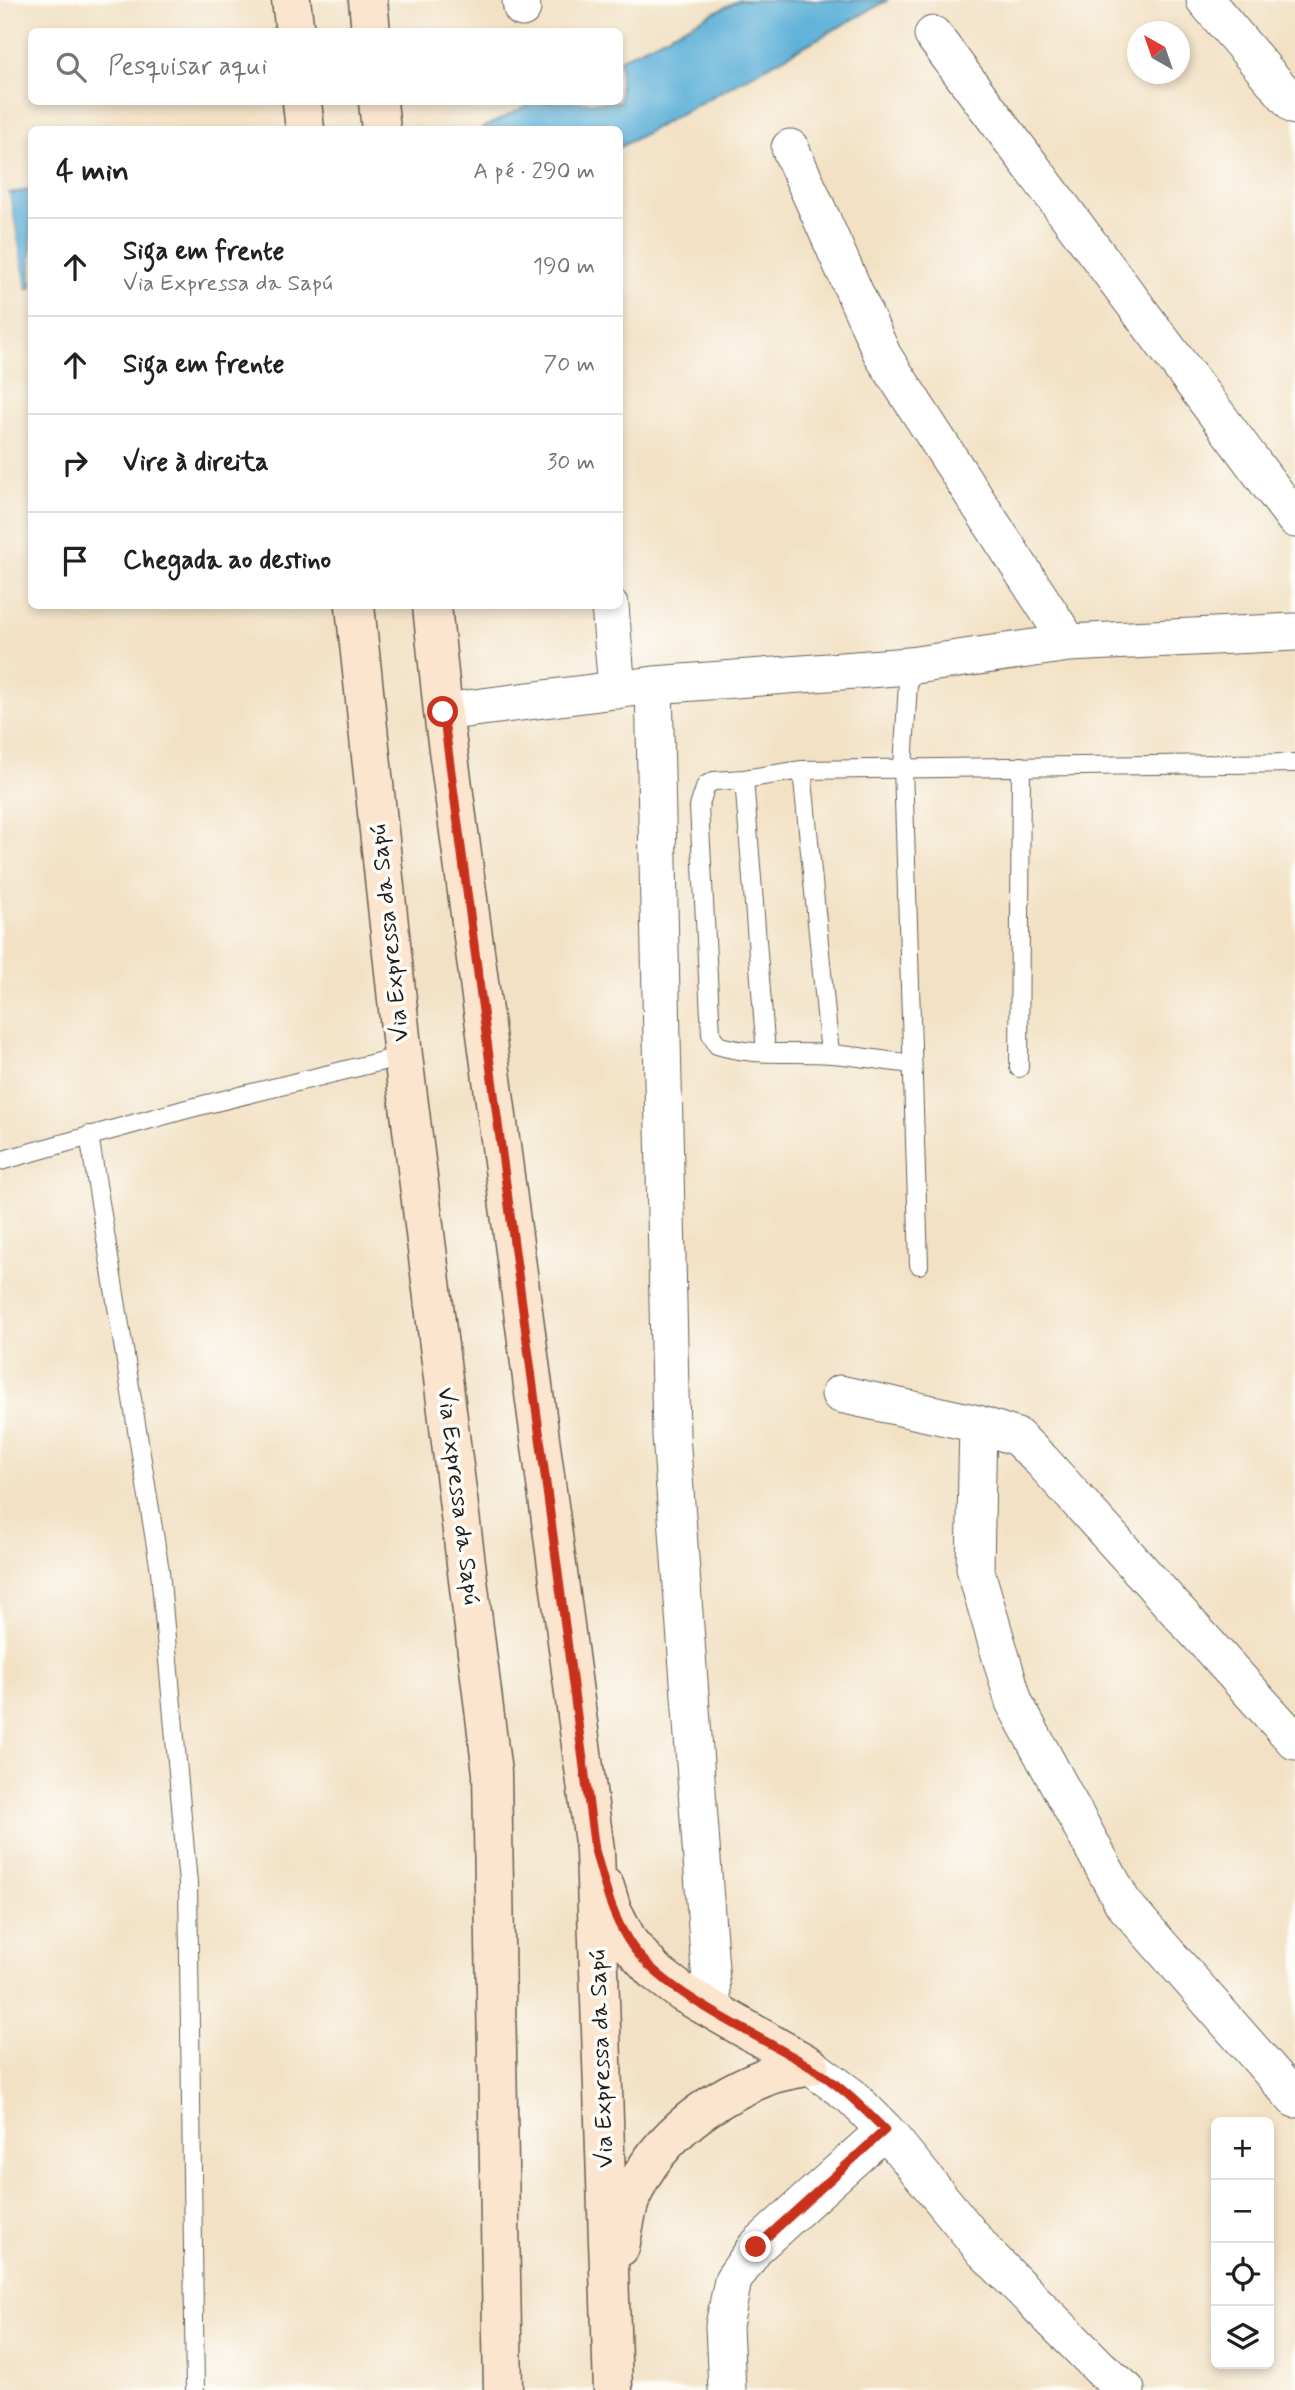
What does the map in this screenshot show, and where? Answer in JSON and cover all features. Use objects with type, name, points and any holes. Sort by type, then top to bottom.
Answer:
[{"type":"main road","points":[[291,0],[294,28]]},
{"type":"main road","points":[[368,0],[370,28]]},
{"type":"main road","points":[[302,105],[304,126]]},
{"type":"main road","points":[[378,105],[381,126]]},
{"type":"main road","name":"Via Expressa da Sapú","points":[[355,609],[403,1056],[492,1773],[503,2390]]},
{"type":"main road","name":"Via Expressa da Sapú","points":[[432,609],[443,712],[595,1850],[613,2390]]},
{"type":"main road","points":[[595,1850],[611,1910],[629,1943],[654,1971],[683,1993],[810,2066]]},
{"type":"main road","points":[[611,2348],[620,2249],[630,2203],[649,2164],[678,2129],[719,2101],[764,2077],[810,2066]]},
{"type":"street","points":[[1205,0],[1295,106]]},
{"type":"street","points":[[933,34],[1295,519]]},
{"type":"street","points":[[789,148],[883,356],[1069,643]]},
{"type":"street","points":[[610,609],[617,690]]},
{"type":"street","points":[[443,712],[654,685],[909,666],[1069,643],[1295,632]]},
{"type":"street","points":[[654,685],[671,1435],[713,2010]]},
{"type":"street","points":[[840,1394],[978,1424],[1017,1437],[1042,1461],[1295,1741]]},
{"type":"street","points":[[978,1424],[975,1568],[1014,1702],[1123,1903],[1295,2099]]},
{"type":"street","points":[[810,2066],[851,2096],[885,2130],[984,2251],[1100,2368],[1126,2390]]},
{"type":"street","points":[[727,2390],[724,2326],[733,2280],[756,2247],[885,2130]]},
{"type":"lane","points":[[909,666],[903,768],[919,1265]]},
{"type":"lane","points":[[912,1064],[830,1054],[766,1053],[717,1045],[711,1034],[699,807],[706,785],[714,780],[744,779],[802,770],[1295,763]]},
{"type":"lane","points":[[1019,1068],[1021,766]]},
{"type":"lane","points":[[802,770],[830,1054]]},
{"type":"lane","points":[[744,779],[766,1053]]},
{"type":"lane","points":[[0,1161],[89,1135],[403,1056]]},
{"type":"lane","points":[[89,1135],[160,1571],[188,1884],[195,2390]]},
{"type":"water","points":[[739,0],[888,0],[623,145],[623,126],[487,126],[528,105],[623,105],[623,58]]},
{"type":"water","points":[[28,190],[26,289],[9,193]]},
{"type":"pier","points":[[9,193],[26,288],[22,289],[6,194]]},
{"type":"route","points":[[443,712],[595,1850],[611,1910],[629,1943],[654,1971],[683,1993],[810,2066],[851,2096],[885,2130],[756,2247]]}]
